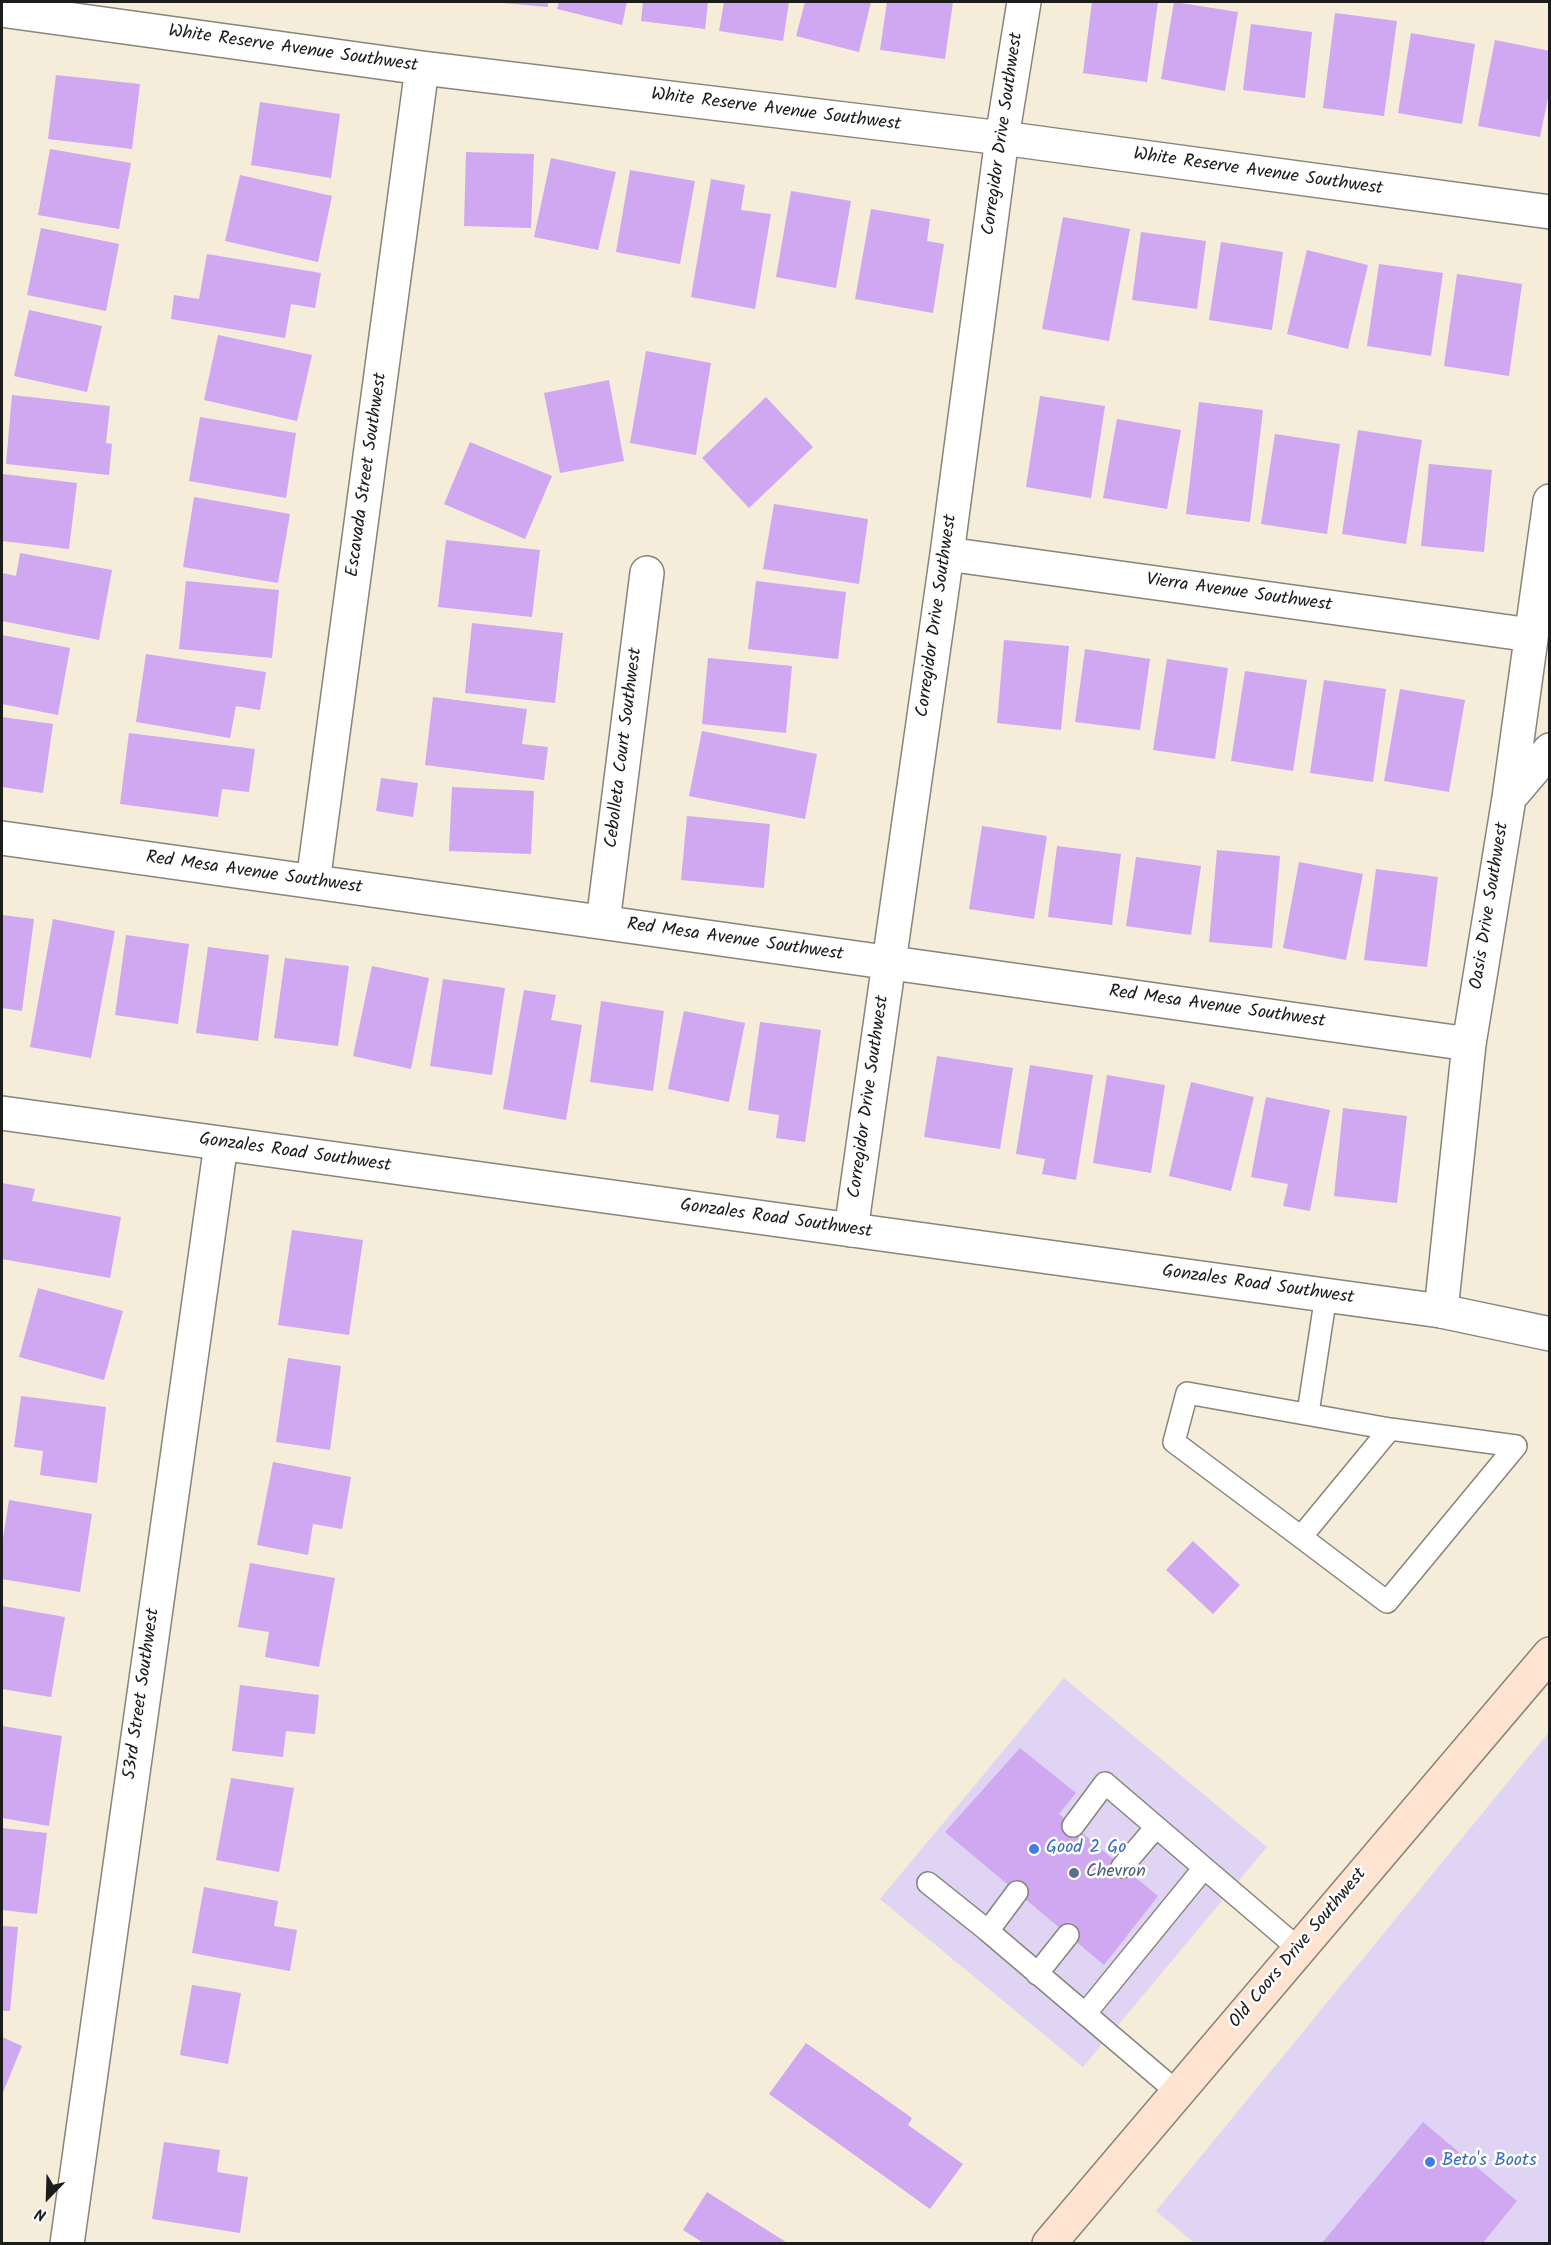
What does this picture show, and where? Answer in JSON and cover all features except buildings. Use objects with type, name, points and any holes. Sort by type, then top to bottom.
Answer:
[{"type":"main road","name":"Old Coors Drive Southwest","points":[[1049,2244],[1550,1654]]},
{"type":"street","name":"Corregidor Drive Southwest","points":[[851,1230],[947,554],[1002,138],[1024,2]]},
{"type":"street","name":"White Reserve Avenue Southwest","points":[[2,10],[422,68],[1002,138],[1550,212]]},
{"type":"street","name":"Escavada Street Southwest","points":[[313,882],[422,68]]},
{"type":"street","name":"Oasis Drive Southwest","points":[[1441,1311],[1469,1044],[1509,798],[1550,501]]},
{"type":"street","name":"Vierra Avenue Southwest","points":[[947,554],[1531,635]]},
{"type":"street","name":"Cebolleta Court Southwest","points":[[603,922],[647,573]]},
{"type":"street","points":[[1509,798],[1550,750]]},
{"type":"street","name":"Red Mesa Avenue Southwest","points":[[2,838],[1469,1044]]},
{"type":"street","name":"Gonzales Road Southwest","points":[[2,1113],[1441,1311],[1550,1334]]},
{"type":"street","name":"53rd Street Southwest","points":[[67,2244],[221,1144]]},
{"type":"lane","points":[[1308,1413],[1326,1295]]},
{"type":"lane","points":[[1187,1393],[1390,1429],[1516,1446],[1387,1602],[1174,1442],[1187,1393]]},
{"type":"lane","points":[[1301,1537],[1390,1429]]},
{"type":"lane","points":[[1073,1826],[1105,1783],[1299,1949]]},
{"type":"lane","points":[[1122,1867],[1156,1827]]},
{"type":"lane","points":[[1085,2014],[1204,1868]]},
{"type":"lane","points":[[928,1883],[988,1931],[1177,2092]]},
{"type":"lane","points":[[988,1931],[1017,1892]]},
{"type":"lane","points":[[1038,1974],[1068,1935]]},
{"type":"shaded area","name":"Chevron","points":[[1064,1678],[1267,1847],[1083,2067],[880,1899]]},
{"type":"shaded area","points":[[1549,1732],[1549,2243],[1194,2243],[1156,2211]]},
{"type":"place","name":"Good 2 Go","points":[[1034,1849]]},
{"type":"place","name":"Chevron","points":[[1074,1873]]},
{"type":"place","name":"Beto's Boots","points":[[1430,2162]]}]
